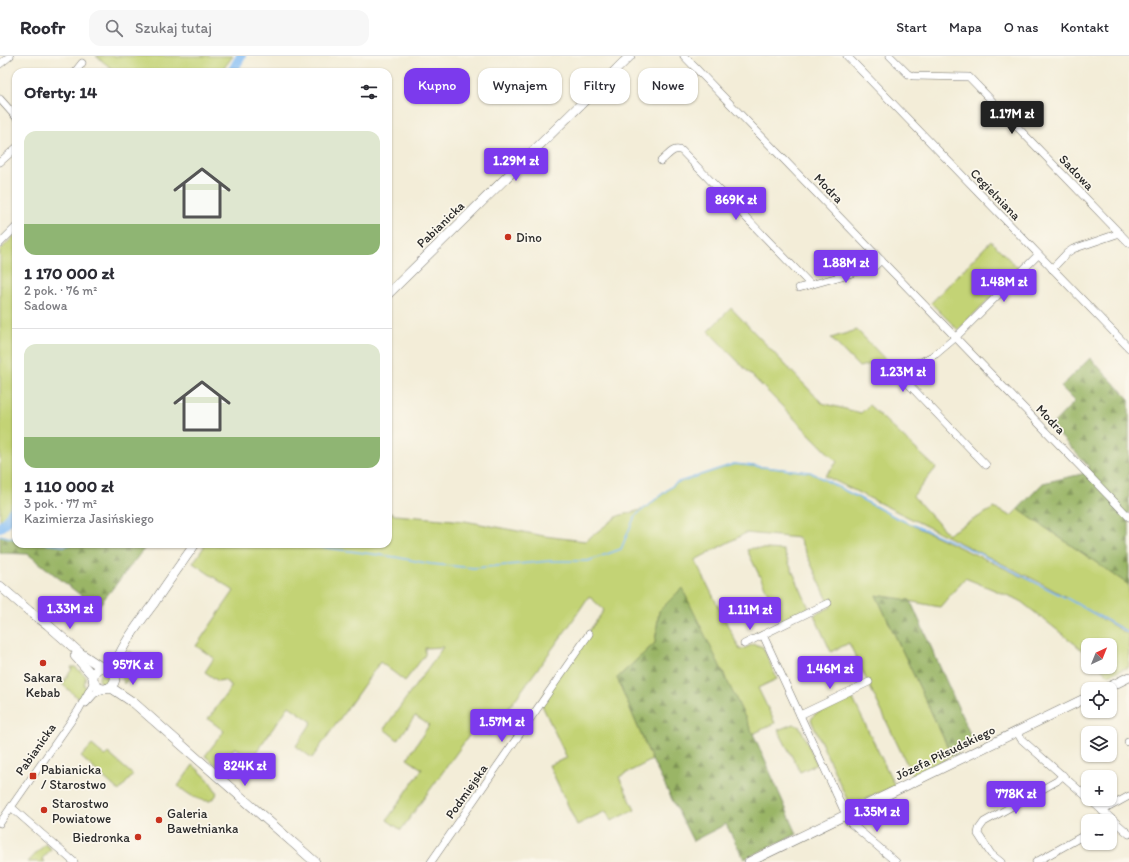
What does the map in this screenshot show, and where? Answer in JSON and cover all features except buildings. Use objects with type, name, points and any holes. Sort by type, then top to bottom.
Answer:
[{"type":"main road","name":"Pabianicka","points":[[392,290],[630,56]]},
{"type":"main road","points":[[105,688],[112,686],[115,676],[114,667],[119,656],[192,548]]},
{"type":"main road","points":[[0,586],[29,611],[86,666],[99,687],[113,690],[134,703],[316,862]]},
{"type":"main road","points":[[29,611],[48,625],[80,653],[103,667]]},
{"type":"main road","points":[[103,667],[136,629]]},
{"type":"main road","points":[[94,679],[97,669],[109,667],[134,703]]},
{"type":"main road","points":[[1117,683],[1129,677]]},
{"type":"main road","name":"Józefa Piłsudskiego","points":[[749,862],[1081,700]]},
{"type":"street","points":[[0,64],[10,56]]},
{"type":"street","name":"Modra","points":[[684,56],[1129,517]]},
{"type":"street","name":"Cegielniana","points":[[847,56],[1129,348]]},
{"type":"street","name":"Sadowa","points":[[890,56],[908,74],[913,76],[969,77],[1129,243]]},
{"type":"street","points":[[78,68],[82,63]]},
{"type":"street","points":[[0,99],[12,112]]},
{"type":"street","points":[[661,161],[674,149],[682,151],[810,284]]},
{"type":"street","points":[[0,162],[12,152]]},
{"type":"street","points":[[0,243],[12,231]]},
{"type":"street","points":[[1052,269],[1067,253],[1073,249],[1120,233]]},
{"type":"street","points":[[986,465],[896,371],[897,366],[921,362],[936,354],[956,337],[1038,255]]},
{"type":"street","points":[[799,288],[874,267],[881,260]]},
{"type":"street","points":[[744,644],[828,603]]},
{"type":"street","name":"Podmiejska","points":[[431,862],[589,634]]},
{"type":"street","points":[[763,635],[845,815],[848,820],[896,862]]},
{"type":"street","name":"Pabianicka","points":[[0,823],[78,711],[94,679]]},
{"type":"street","points":[[800,715],[869,682]]},
{"type":"street","name":"Pabianicka","points":[[78,711],[94,694],[105,688]]},
{"type":"street","points":[[1017,732],[1021,739],[1081,791]]},
{"type":"street","points":[[1001,862],[991,854],[978,834],[979,829],[984,822],[1057,781],[1063,776]]},
{"type":"street","points":[[1102,811],[1129,796]]},
{"type":"street","points":[[1097,806],[1105,814]]},
{"type":"street","points":[[11,807],[74,862]]},
{"type":"street","points":[[1117,825],[1129,834]]},
{"type":"street","points":[[1036,862],[1081,837]]},
{"type":"green space","points":[[96,56],[233,56],[224,68],[111,68]]},
{"type":"green space","points":[[12,238],[12,513],[0,527],[0,250]]},
{"type":"green space","points":[[991,241],[1019,269],[958,330],[931,303]]},
{"type":"green space","points":[[731,308],[822,403],[861,413],[869,405],[936,468],[913,496],[948,534],[994,508],[1011,516],[1018,509],[1129,585],[1129,632],[1072,601],[1129,635],[1129,667],[1117,672],[1117,638],[1081,638],[1081,650],[1019,600],[965,578],[940,607],[876,595],[952,756],[913,777],[849,643],[831,652],[814,615],[831,607],[799,538],[746,533],[695,560],[740,650],[754,644],[763,647],[777,679],[758,688],[775,723],[753,734],[681,589],[659,611],[655,643],[617,678],[652,760],[619,777],[635,810],[611,821],[606,811],[577,825],[549,765],[567,758],[540,701],[604,610],[589,596],[569,626],[489,735],[476,726],[401,830],[387,820],[422,769],[407,759],[429,725],[415,716],[398,740],[384,729],[443,647],[425,648],[425,655],[405,681],[380,662],[312,758],[296,746],[312,722],[289,706],[251,759],[235,747],[220,768],[205,756],[224,731],[208,719],[232,686],[224,680],[218,681],[205,672],[214,658],[196,646],[234,591],[193,563],[203,548],[392,548],[392,514],[465,521],[544,536],[585,541],[618,516],[644,509],[676,483],[734,464],[810,472],[897,518],[1066,597],[1041,583],[825,476],[837,462],[708,331]]},
{"type":"green space","points":[[857,330],[886,360],[859,367],[831,338]]},
{"type":"green space","points":[[1090,358],[1129,399],[1129,585],[1018,509],[1043,483],[1082,474],[1089,467],[1051,426],[1075,401],[1061,387]]},
{"type":"green space","points":[[0,535],[12,538],[12,548],[145,548],[97,608],[28,554],[0,553]]},
{"type":"green space","points":[[752,548],[783,550],[809,608],[782,622],[747,550]]},
{"type":"green space","points":[[682,588],[756,740],[797,834],[744,859],[726,824],[693,841],[652,760],[617,678],[655,643],[659,611]]},
{"type":"green space","points":[[876,595],[910,600],[974,743],[952,756]]},
{"type":"green space","points":[[129,650],[142,661],[124,684],[122,666]]},
{"type":"green space","points":[[71,667],[75,667],[86,676],[84,685],[87,689],[79,699],[62,684],[72,669]]},
{"type":"green space","points":[[103,672],[107,672],[111,678],[107,684],[103,684],[99,680],[99,676]]},
{"type":"green space","points":[[852,697],[895,786],[850,806],[811,720],[815,714]]},
{"type":"green space","points":[[793,724],[800,727],[817,764],[800,772],[778,730]]},
{"type":"green space","points":[[92,745],[105,756],[108,753],[133,775],[119,791],[81,757]]},
{"type":"green space","points":[[193,765],[208,779],[217,791],[216,796],[210,801],[197,798],[178,786]]},
{"type":"green space","points":[[45,844],[51,849],[42,859],[45,862],[28,862]]},
{"type":"waterway","points":[[234,68],[241,56]]},
{"type":"waterway","points":[[327,548],[395,557],[431,564],[474,568],[550,561],[588,561],[621,549],[635,516],[676,483],[734,464],[810,472],[897,518],[974,551],[1068,599],[1129,633]]},
{"type":"waterway","points":[[0,527],[12,513]]},
{"type":"waterway","points":[[0,535],[12,538]]},
{"type":"place","name":"Dino","points":[[508,237]]},
{"type":"place","name":"Sakara Kebab","points":[[43,663]]},
{"type":"place","name":"Pabianicka / Starostwo","points":[[33,776]]},
{"type":"place","name":"Starostwo Powiatowe","points":[[44,810]]},
{"type":"place","name":"Galeria Bawełnianka","points":[[159,820]]},
{"type":"place","name":"Biedronka","points":[[138,837]]}]
